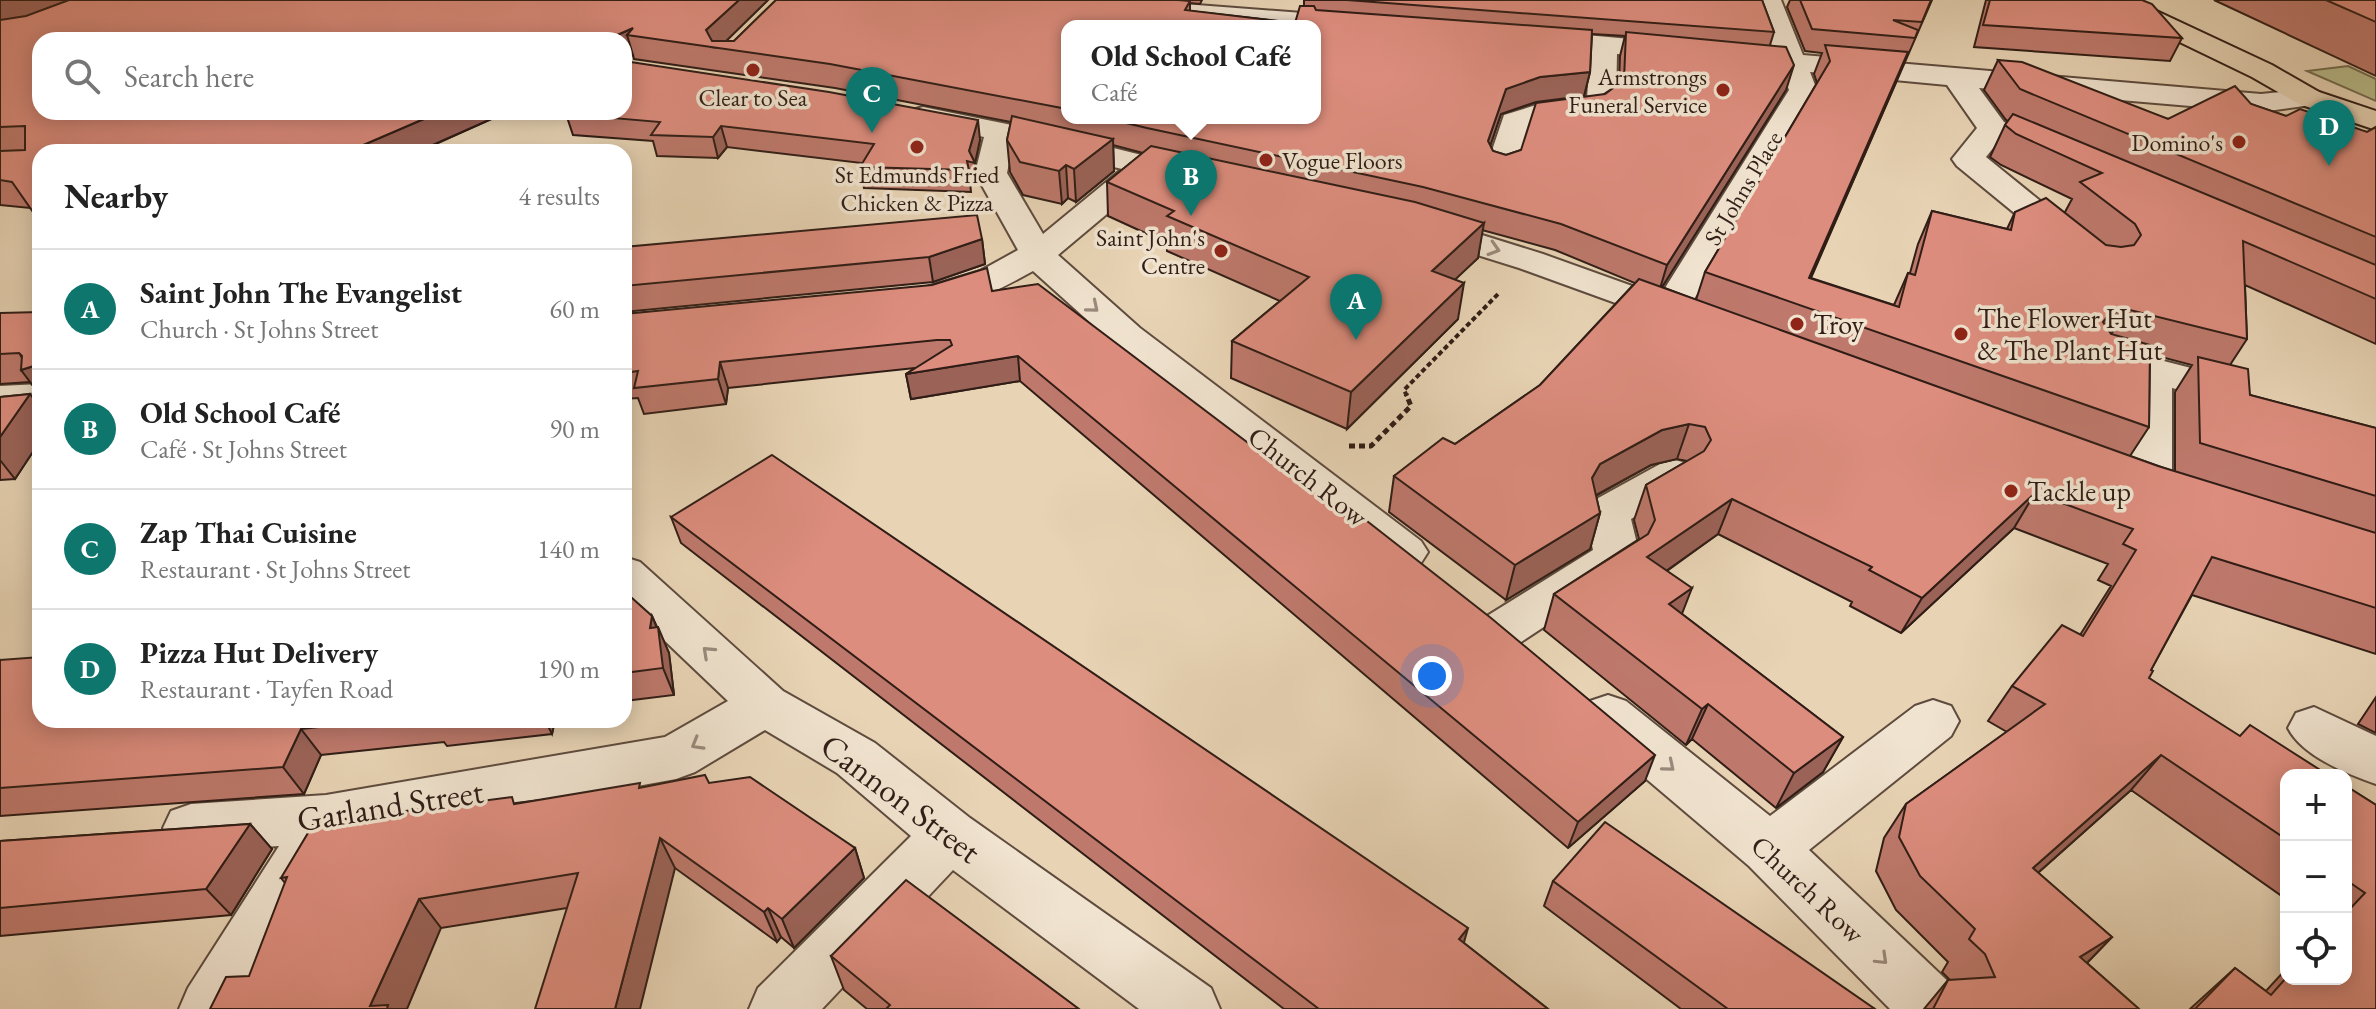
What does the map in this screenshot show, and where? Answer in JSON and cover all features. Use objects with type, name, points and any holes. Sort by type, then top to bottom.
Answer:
[{"type":"main road","points":[[2112,0],[2262,71],[2309,98],[2376,121]]},
{"type":"street","points":[[1768,0],[1793,62]]},
{"type":"street","points":[[1156,10],[1295,20]]},
{"type":"street","points":[[1321,22],[1374,27]]},
{"type":"street","points":[[1499,36],[2261,103],[2309,98]]},
{"type":"street","points":[[1502,168],[1515,121],[1528,113],[1592,110],[1601,103],[1604,44]]},
{"type":"street","name":"St Johns Place","points":[[1669,311],[1803,90],[1793,62]]},
{"type":"street","points":[[1956,77],[1993,128],[2078,166]]},
{"type":"street","points":[[897,112],[1057,143],[1217,182]]},
{"type":"street","points":[[1993,128],[1968,159],[2101,267]]},
{"type":"street","name":"Church Row","points":[[1000,133],[991,173],[1037,254],[1060,279],[1127,336],[1540,659]]},
{"type":"street","points":[[905,299],[966,290],[1011,270],[1085,220],[1144,166]]},
{"type":"street","points":[[1388,219],[1531,261],[1713,328]]},
{"type":"street","points":[[2105,358],[2224,389]]},
{"type":"street","points":[[2148,488],[2152,370]]},
{"type":"street","points":[[0,399],[32,397]]},
{"type":"street","points":[[1471,604],[1617,556],[1607,513],[1675,474]]},
{"type":"street","name":"Cannon Street","points":[[632,581],[765,705],[856,758],[950,835],[1189,1009]]},
{"type":"street","name":"Church Row","points":[[1576,689],[1769,849],[1919,1004]]},
{"type":"street","name":"Garland Street","points":[[140,832],[326,819],[676,757],[765,705]]},
{"type":"street","points":[[1769,849],[1933,721]]},
{"type":"street","points":[[2314,728],[2376,762]]},
{"type":"street","points":[[210,1009],[326,819]]},
{"type":"street","points":[[780,1009],[950,835]]},
{"type":"path","points":[[1337,440],[1351,447],[1371,446],[1411,406],[1404,390],[1499,293],[1485,288]]},
{"type":"green space","points":[[2348,66],[2376,79],[2376,101],[2307,71]]},
{"type":"building","points":[[69,0],[739,0],[706,30],[712,41],[734,41],[776,0],[1178,0],[1190,1],[1185,10],[1270,20],[1061,20],[1061,108],[830,64],[632,36],[630,32],[633,28],[624,32],[32,32],[32,120],[421,120],[366,144],[32,144],[32,211],[12,182],[0,180],[0,151],[25,150],[25,126],[0,127],[0,20],[26,16]]},
{"type":"building","points":[[1347,0],[1762,0],[1774,32]]},
{"type":"building","points":[[1800,0],[1931,0],[1922,22],[1893,20],[1918,30],[1915,38],[1812,29]]},
{"type":"building","points":[[1990,0],[2142,0],[2152,4],[2182,38],[1983,25]]},
{"type":"building","points":[[2326,0],[2376,0],[2376,22]]},
{"type":"building","points":[[1300,6],[1314,6],[1316,10],[1592,30],[1590,72],[1540,77],[1506,89],[1488,141],[1493,151],[1506,155],[1521,150],[1536,103],[1605,94],[1624,80],[1626,32],[1786,47],[1794,65],[1667,265],[1561,224],[1423,187],[1130,124],[1321,124],[1321,20],[1296,20]]},
{"type":"building","points":[[1825,45],[1908,52],[1809,278],[1899,307],[1908,273],[1915,275],[1932,211],[2011,230],[2015,212],[2046,198],[2106,245],[2134,245],[2141,235],[2135,224],[2080,182],[2102,173],[2016,134],[2005,125],[2013,114],[2376,265],[2376,299],[2243,241],[2247,339],[2126,309],[2110,313],[2103,322],[2111,334],[2150,345],[2149,427],[1705,272],[1830,61]]},
{"type":"building","points":[[1998,60],[2022,62],[2168,119],[2235,86],[2251,104],[2286,116],[2300,109],[2367,132],[2376,127],[2376,237],[2020,89]]},
{"type":"building","points":[[632,62],[829,92],[978,120],[969,151],[975,163],[967,161],[969,170],[860,167],[874,144],[721,126],[713,137],[651,135],[660,122],[632,120]]},
{"type":"building","points":[[1012,116],[1113,139],[1074,169],[1066,165],[1059,171],[1020,162],[1007,140]]},
{"type":"building","points":[[1151,146],[1415,202],[1484,223],[1432,271],[1464,283],[1351,392],[1232,341],[1309,277],[1167,216],[1174,211],[1107,182]]},
{"type":"building","points":[[977,215],[982,239],[929,257],[632,285],[632,246]]},
{"type":"building","points":[[987,268],[992,291],[1038,284],[1350,520],[1358,514],[1491,618],[1655,755],[1578,822],[1018,356],[906,374],[952,345],[950,340],[937,340],[720,362],[718,379],[634,388],[638,371],[632,372],[632,313],[932,285]]},
{"type":"building","points":[[1639,279],[2158,466],[2376,533],[2376,608],[2212,557],[2149,678],[2240,736],[2250,725],[2319,769],[2280,769],[2280,835],[2161,755],[2033,868],[2112,937],[2080,957],[2139,1009],[1933,1009],[1948,980],[1995,977],[1985,954],[1969,939],[1975,929],[1920,876],[1899,837],[1906,804],[2045,704],[2012,686],[2062,625],[2083,636],[2136,550],[2123,544],[2133,529],[2035,493],[1922,598],[1869,570],[1872,567],[1732,499],[1647,557],[1692,588],[1669,604],[1843,737],[1794,773],[1708,704],[1702,709],[1554,594],[1648,534],[1655,520],[1646,485],[1704,451],[1711,440],[1705,427],[1689,424],[1662,430],[1600,464],[1592,478],[1600,513],[1515,565],[1394,476],[1443,438],[1455,444],[1540,385]]},
{"type":"building","points":[[32,312],[32,367],[21,370],[22,356],[19,353],[0,354],[0,313]]},
{"type":"building","points":[[2198,357],[2248,369],[2250,395],[2376,428],[2376,496],[2200,443]]},
{"type":"building","points":[[30,394],[0,437],[0,397]]},
{"type":"building","points":[[772,455],[1468,928],[1459,939],[1548,1009],[1319,1009],[671,517]]},
{"type":"building","points":[[632,598],[652,616],[650,628],[658,627],[663,668],[632,672]]},
{"type":"building","points":[[32,658],[32,728],[310,728],[301,729],[283,767],[0,788],[0,660]]},
{"type":"building","points":[[705,775],[709,783],[750,777],[855,848],[782,919],[768,908],[764,912],[660,838],[615,1009],[535,1009],[578,873],[419,899],[370,1006],[388,1005],[387,1009],[210,1009],[226,977],[249,976],[287,877],[281,878],[314,823],[512,797],[514,804],[640,783],[639,788]]},
{"type":"building","points":[[2352,790],[2376,805],[2376,1009],[2195,1009],[2235,968],[2271,995],[2280,985],[2352,985],[2352,907],[2365,893],[2352,884]]},
{"type":"building","points":[[1605,822],[1875,1009],[1728,1009],[1553,881]]},
{"type":"building","points":[[250,824],[206,889],[0,908],[0,841]]},
{"type":"building","points":[[906,880],[1079,1009],[886,1009],[890,1005],[831,956]]},
{"type":"place","name":"Clear to Sea","points":[[753,70]]},
{"type":"place","name":"Armstrongs Funeral Service","points":[[1723,90]]},
{"type":"place","name":"Zap Thai Cuisine","points":[[872,133]]},
{"type":"place","name":"Domino's","points":[[2239,142]]},
{"type":"place","name":"St Edmunds Fried Chicken & Pizza","points":[[917,147]]},
{"type":"place","name":"Vogue Floors","points":[[1266,160]]},
{"type":"place","name":"Pizza Hut Delivery","points":[[2329,166]]},
{"type":"place","name":"Old School Café","points":[[1191,216]]},
{"type":"place","name":"Saint John's Centre","points":[[1221,251]]},
{"type":"place","name":"Troy","points":[[1797,324]]},
{"type":"place","name":"The Flower Hut & The Plant Hut","points":[[1961,334]]},
{"type":"place","name":"Saint John The Evangelist","points":[[1356,340]]},
{"type":"place","name":"Tackle up","points":[[2011,491]]}]
